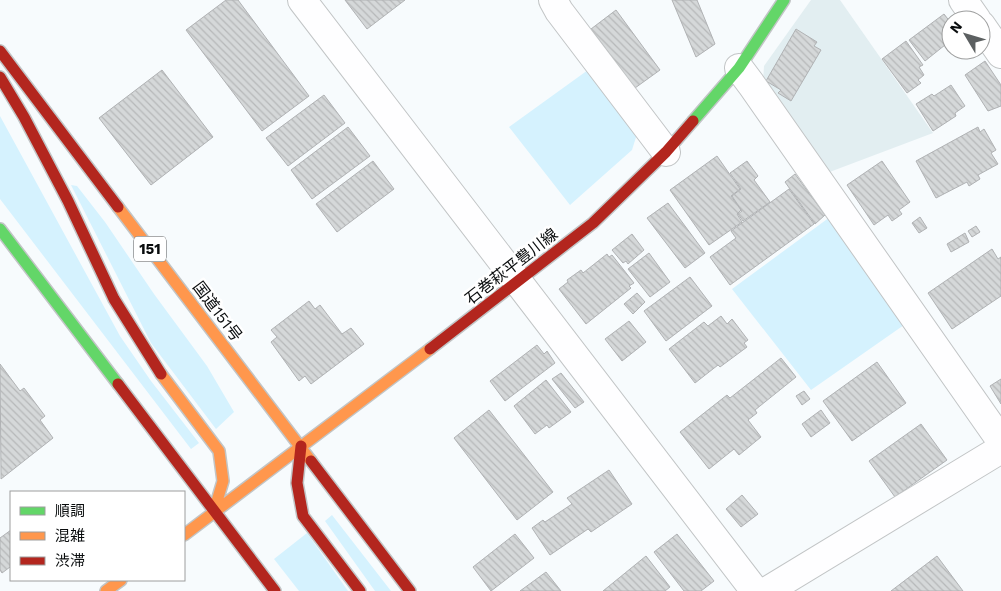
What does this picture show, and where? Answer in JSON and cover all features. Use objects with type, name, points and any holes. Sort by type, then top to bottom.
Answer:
[{"type":"main road","name":"石巻萩平豊川線","points":[[185,534],[593,223],[666,152],[738,68],[784,0]]},
{"type":"main road","name":"国道151号","points":[[0,51],[410,591]]},
{"type":"main road","points":[[0,77],[24,117],[68,201],[114,299],[152,361],[219,451],[223,481],[214,512]]},
{"type":"main road","points":[[0,228],[275,591]]},
{"type":"main road","points":[[301,446],[297,483],[303,516],[360,591]]},
{"type":"main road","points":[[106,591],[120,581]]},
{"type":"street","points":[[302,0],[755,591]]},
{"type":"street","points":[[553,0],[559,11],[666,152]]},
{"type":"street","points":[[962,0],[972,10]]},
{"type":"street","points":[[991,34],[1001,54]]},
{"type":"street","points":[[738,68],[757,92],[1001,441]]},
{"type":"street","points":[[767,591],[1001,449]]},
{"type":"shaded area","points":[[811,0],[840,0],[933,133],[827,173],[763,82],[764,66]]},
{"type":"shaded area","points":[[588,70],[637,134],[632,150],[570,205],[509,127]]},
{"type":"shaded area","points":[[0,116],[120,336],[151,381],[199,443],[191,449],[0,199]]},
{"type":"shaded area","points":[[71,185],[77,186],[105,222],[154,294],[207,366],[234,412],[216,429],[151,343]]},
{"type":"shaded area","points":[[830,217],[904,325],[811,390],[732,289]]},
{"type":"shaded area","points":[[332,515],[391,591],[375,591],[325,521]]},
{"type":"shaded area","points":[[307,533],[348,591],[299,591],[274,559]]},
{"type":"building","points":[[226,0],[238,0],[309,96],[262,131],[186,30]]},
{"type":"building","points":[[345,0],[405,0],[367,29]]},
{"type":"building","points":[[672,0],[697,0],[715,44],[696,57]]},
{"type":"building","points":[[616,10],[660,70],[635,88],[591,29]]},
{"type":"building","points":[[941,16],[941,48],[925,61],[909,40]]},
{"type":"building","points":[[796,29],[817,42],[814,46],[821,50],[791,101],[778,93],[781,90],[766,81]]},
{"type":"building","points":[[906,41],[923,65],[919,67],[924,75],[918,80],[921,83],[907,93],[882,59]]},
{"type":"building","points":[[985,61],[1001,85],[1001,106],[988,111],[965,75]]},
{"type":"building","points":[[162,70],[213,137],[151,185],[99,118]]},
{"type":"building","points":[[951,85],[965,106],[955,113],[956,116],[933,131],[916,104],[932,94],[934,96]]},
{"type":"building","points":[[324,95],[345,123],[288,166],[266,138]]},
{"type":"building","points":[[348,127],[370,156],[312,199],[291,170]]},
{"type":"building","points":[[978,127],[980,132],[984,129],[996,150],[991,153],[998,164],[978,175],[980,179],[969,186],[967,182],[936,198],[916,161]]},
{"type":"building","points":[[717,156],[740,189],[731,196],[741,210],[737,214],[742,222],[709,245],[670,190]]},
{"type":"building","points":[[373,161],[394,189],[337,232],[316,204]]},
{"type":"building","points":[[747,161],[758,176],[754,180],[770,202],[743,221],[738,214],[742,211],[732,196],[741,189],[730,173]]},
{"type":"building","points":[[882,161],[910,202],[899,210],[902,214],[892,221],[888,215],[874,225],[847,185]]},
{"type":"building","points":[[795,174],[825,215],[815,224],[785,182]]},
{"type":"building","points":[[789,189],[814,224],[730,285],[710,257],[736,238],[731,231]]},
{"type":"building","points":[[668,203],[705,253],[685,268],[647,218]]},
{"type":"building","points":[[920,217],[927,228],[919,233],[912,223]]},
{"type":"building","points":[[976,226],[980,232],[972,237],[968,231]]},
{"type":"building","points":[[965,233],[969,242],[951,252],[947,244]]},
{"type":"building","points":[[632,234],[644,250],[628,264],[626,261],[623,263],[612,250]]},
{"type":"building","points":[[992,249],[998,259],[1001,257],[1001,296],[952,329],[928,293]]},
{"type":"building","points":[[649,253],[670,282],[650,297],[628,269]]},
{"type":"building","points":[[607,254],[609,257],[612,255],[634,283],[629,286],[631,288],[586,324],[559,289],[568,282],[567,280],[581,270],[583,273]]},
{"type":"building","points":[[690,277],[712,306],[666,341],[644,311]]},
{"type":"building","points":[[637,293],[645,302],[633,314],[624,304]]},
{"type":"building","points":[[309,301],[315,309],[320,305],[342,334],[351,328],[364,344],[311,384],[305,376],[299,381],[271,342],[277,337],[271,330]]},
{"type":"building","points":[[721,316],[727,324],[732,319],[748,340],[744,343],[747,347],[720,367],[718,365],[695,383],[669,349],[704,322],[708,326]]},
{"type":"building","points":[[629,321],[646,342],[622,361],[605,339]]},
{"type":"building","points":[[537,345],[544,354],[547,351],[555,363],[505,401],[490,381]]},
{"type":"building","points":[[781,358],[796,377],[755,410],[757,413],[748,420],[761,437],[739,455],[734,449],[709,469],[680,432],[727,395],[730,398]]},
{"type":"building","points":[[877,362],[906,403],[852,441],[823,401]]},
{"type":"building","points":[[0,364],[20,391],[24,388],[45,416],[40,420],[53,438],[1,479]]},
{"type":"building","points":[[561,373],[584,402],[575,408],[552,379]]},
{"type":"building","points":[[1001,379],[1001,404],[990,386]]},
{"type":"building","points":[[546,380],[571,412],[549,428],[547,425],[535,434],[514,406]]},
{"type":"building","points":[[804,391],[810,399],[802,405],[796,396]]},
{"type":"building","points":[[489,410],[553,492],[517,520],[454,438]]},
{"type":"building","points":[[821,410],[830,423],[811,437],[802,424]]},
{"type":"building","points":[[921,424],[947,460],[895,497],[869,461]]},
{"type":"building","points":[[609,470],[632,504],[591,532],[588,529],[550,555],[532,528],[543,520],[545,522],[572,504],[567,498]]},
{"type":"building","points":[[742,495],[758,514],[741,527],[726,509]]},
{"type":"building","points":[[10,531],[10,567],[2,573],[0,570],[0,538]]},
{"type":"building","points":[[515,534],[534,558],[491,591],[473,567]]},
{"type":"building","points":[[677,534],[714,581],[701,591],[684,591],[654,552]]},
{"type":"building","points":[[646,556],[670,587],[665,591],[603,591]]},
{"type":"building","points":[[937,556],[963,591],[891,591]]},
{"type":"building","points":[[546,572],[561,591],[520,591]]},
{"type":"traffic: fast","points":[[693,121],[739,68],[784,0]]},
{"type":"traffic: fast","points":[[0,229],[118,384]]},
{"type":"traffic: slow","points":[[118,207],[311,461]]},
{"type":"traffic: slow","points":[[185,534],[430,349]]},
{"type":"traffic: slow","points":[[161,374],[219,451],[223,481],[214,511]]},
{"type":"traffic: slow","points":[[106,591],[120,581]]},
{"type":"traffic: jam","points":[[0,51],[118,207]]},
{"type":"traffic: jam","points":[[0,77],[24,117],[68,201],[114,299],[161,374]]},
{"type":"traffic: jam","points":[[430,349],[593,223],[666,152],[693,121]]},
{"type":"traffic: jam","points":[[118,384],[275,591]]},
{"type":"traffic: jam","points":[[301,446],[297,483],[303,516],[360,591]]},
{"type":"traffic: jam","points":[[311,461],[410,591]]}]
